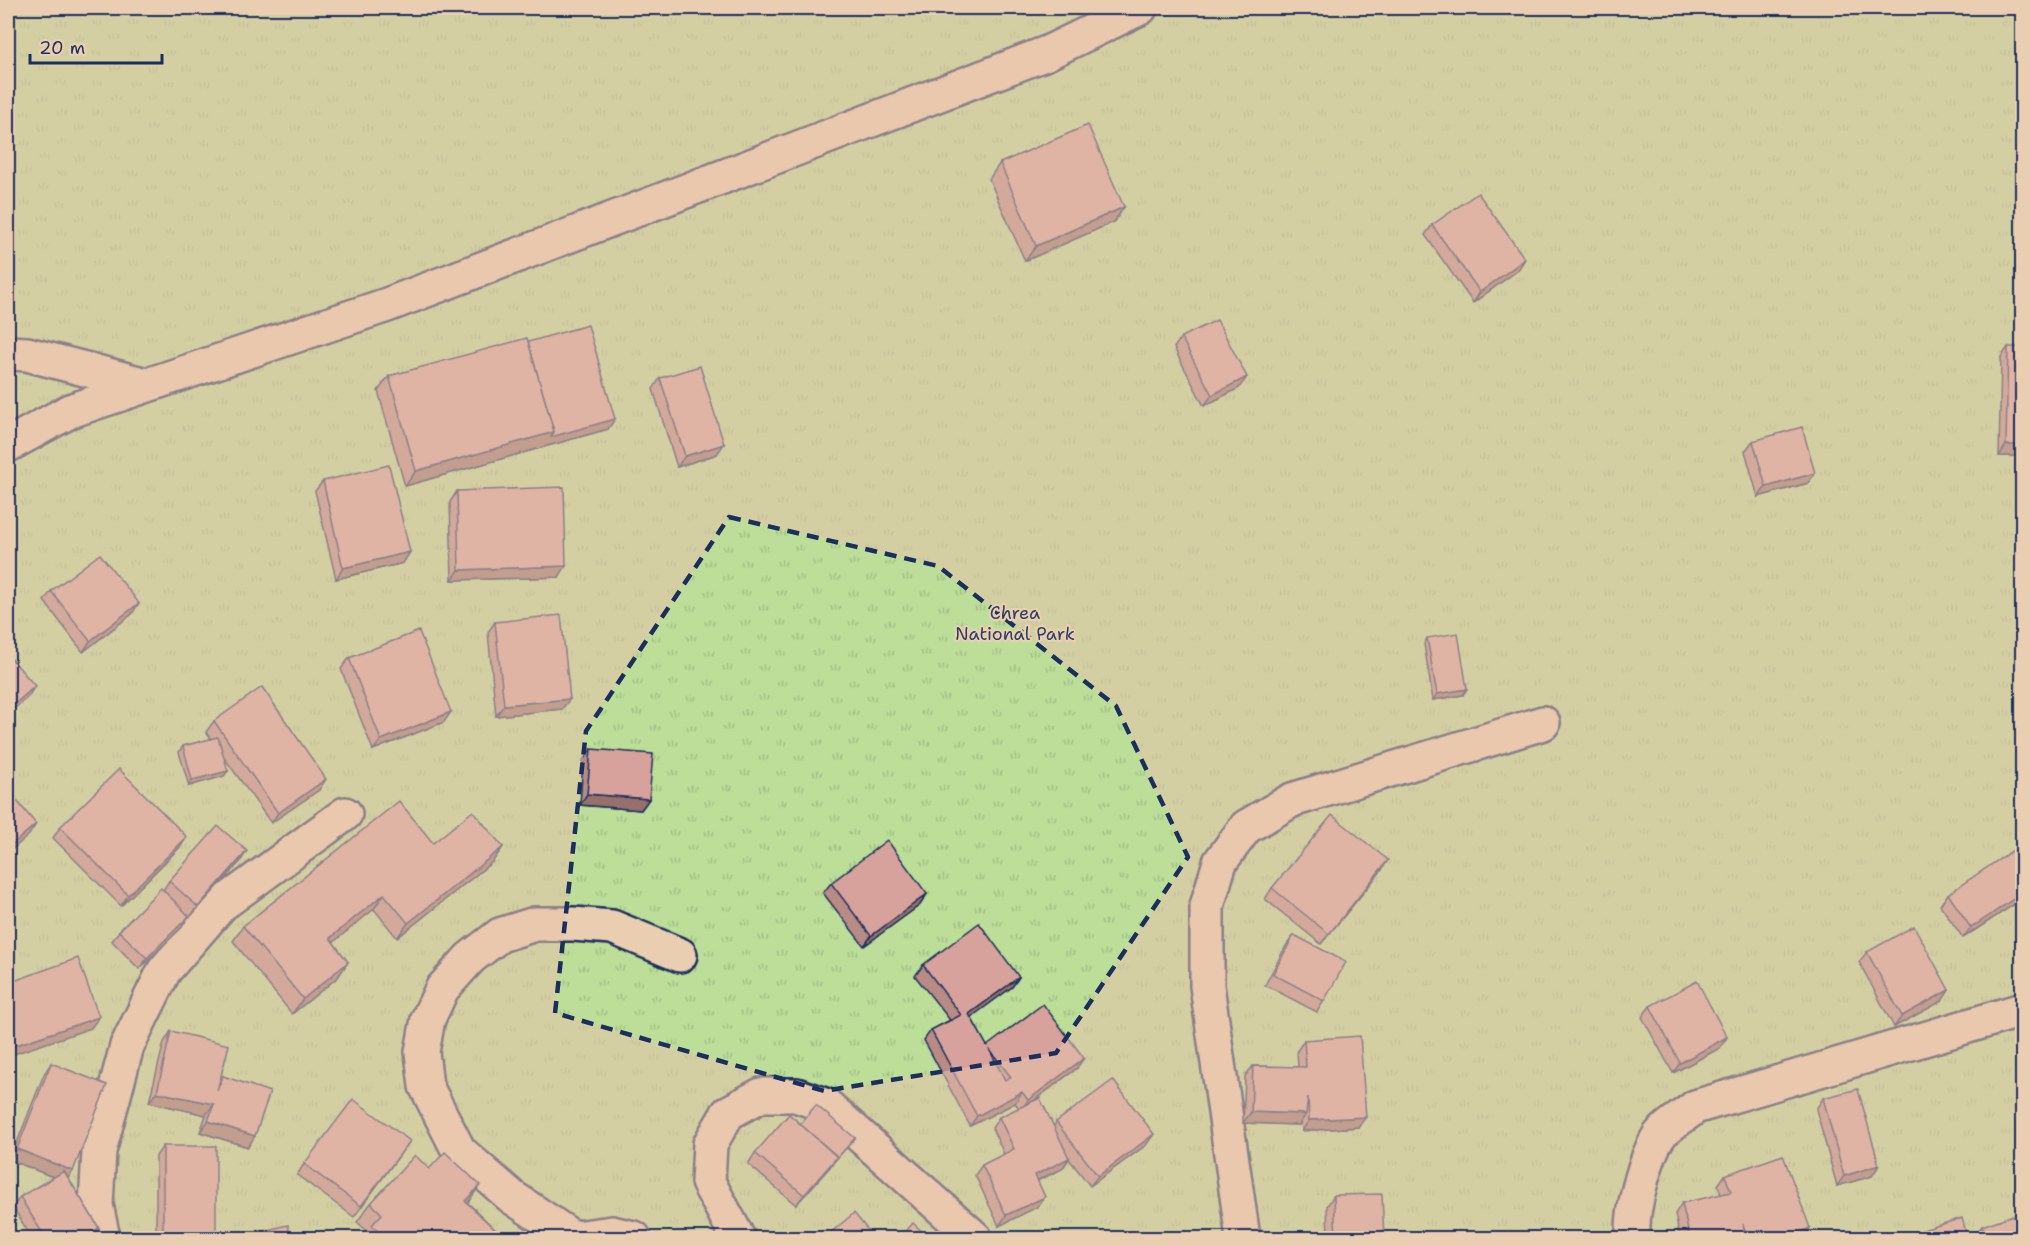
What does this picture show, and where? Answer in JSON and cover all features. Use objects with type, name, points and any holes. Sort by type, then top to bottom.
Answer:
[{"type":"street","points":[[8,445],[70,411],[387,305],[1047,53],[1140,8]]},
{"type":"street","points":[[8,353],[27,354],[146,385]]},
{"type":"street","points":[[1243,1239],[1207,986],[1207,906],[1220,862],[1246,828],[1292,800],[1543,723]]},
{"type":"street","points":[[103,1239],[96,1205],[99,1150],[127,1046],[164,971],[221,905],[345,814]]},
{"type":"street","points":[[634,1239],[612,1233],[574,1239],[512,1197],[459,1150],[426,1086],[422,1052],[428,1019],[442,989],[470,958],[500,935],[535,924],[612,927],[680,955]]},
{"type":"street","points":[[1634,1239],[1632,1229],[1642,1179],[1659,1134],[1695,1107],[2022,1010]]},
{"type":"street","points":[[738,1239],[708,1182],[710,1144],[728,1113],[761,1095],[796,1095],[827,1106],[975,1239]]},
{"type":"highlighted area","points":[[729,517],[938,566],[1116,706],[1188,857],[1056,1053],[824,1091],[555,1013],[586,731]]},
{"type":"green space","name":"Chrea National Park","points":[[8,8],[2022,8],[2022,1238],[8,1238]]},
{"type":"building","points":[[1088,125],[1124,207],[1036,246],[1000,163]]},
{"type":"building","points":[[1478,193],[1525,259],[1480,292],[1432,225]]},
{"type":"building","points":[[1217,320],[1247,377],[1212,395],[1181,337]]},
{"type":"building","points":[[588,325],[615,419],[551,437],[554,432],[528,342]]},
{"type":"building","points":[[527,338],[554,432],[416,471],[389,376]]},
{"type":"building","points":[[2008,347],[2022,347],[2022,445],[2006,445]]},
{"type":"building","points":[[700,366],[724,444],[685,456],[660,378]]},
{"type":"building","points":[[1802,427],[1815,473],[1766,487],[1753,441]]},
{"type":"building","points":[[389,465],[410,552],[343,568],[323,481]]},
{"type":"building","points":[[564,487],[566,566],[459,570],[457,491]]},
{"type":"building","points":[[100,554],[139,603],[90,641],[51,591]]},
{"type":"building","points":[[561,615],[570,699],[504,705],[495,622]]},
{"type":"building","points":[[419,631],[451,712],[381,740],[349,658]]},
{"type":"building","points":[[1458,633],[1467,689],[1437,694],[1427,638]]},
{"type":"building","points":[[8,657],[35,686],[8,710]]},
{"type":"building","points":[[262,687],[326,779],[278,813],[214,721]]},
{"type":"building","points":[[218,737],[228,771],[192,780],[183,746]]},
{"type":"building","points":[[591,749],[653,754],[649,799],[587,794]]},
{"type":"building","points":[[119,769],[187,837],[128,895],[60,827]]},
{"type":"building","points":[[8,790],[36,824],[8,848]]},
{"type":"building","points":[[399,801],[433,843],[473,811],[503,847],[408,923],[384,894],[330,938],[348,962],[303,999],[243,926]]},
{"type":"building","points":[[1332,815],[1388,860],[1329,934],[1272,888]]},
{"type":"building","points":[[218,826],[247,851],[198,907],[169,881]]},
{"type":"building","points":[[887,840],[927,894],[871,936],[831,883]]},
{"type":"building","points":[[2022,844],[2022,893],[1971,928],[1948,894]]},
{"type":"building","points":[[161,888],[189,916],[147,958],[119,931]]},
{"type":"building","points":[[979,923],[1019,977],[969,1014],[987,1046],[1043,1004],[1084,1058],[1028,1100],[1022,1092],[977,1116],[931,1030],[961,1015],[923,965]],"holes":[[[989,1049],[1011,1077],[1005,1080]]]},
{"type":"building","points":[[1914,926],[1949,990],[1902,1016],[1867,952]]},
{"type":"building","points":[[1294,935],[1346,962],[1324,1001],[1273,974]]},
{"type":"building","points":[[78,958],[99,1017],[10,1047],[8,1041],[8,983]]},
{"type":"building","points":[[1697,981],[1727,1037],[1680,1063],[1650,1006]]},
{"type":"building","points":[[171,1031],[229,1045],[217,1091],[223,1076],[270,1092],[255,1136],[208,1121],[214,1104],[157,1092]]},
{"type":"building","points":[[1360,1036],[1366,1117],[1309,1120],[1308,1097],[1306,1114],[1251,1112],[1253,1066],[1306,1067],[1304,1040]]},
{"type":"building","points":[[51,1063],[107,1085],[73,1171],[17,1149]]},
{"type":"building","points":[[1113,1080],[1154,1134],[1098,1176],[1056,1122]]},
{"type":"building","points":[[1858,1089],[1879,1165],[1844,1176],[1823,1098]]},
{"type":"building","points":[[1040,1098],[1069,1158],[1035,1175],[1045,1197],[1006,1215],[982,1165],[1014,1149],[999,1117]]},
{"type":"building","points":[[353,1099],[410,1141],[361,1206],[304,1164]]},
{"type":"building","points":[[816,1105],[855,1138],[838,1157],[800,1124]]},
{"type":"building","points":[[789,1114],[837,1157],[804,1195],[755,1153]]},
{"type":"building","points":[[163,1146],[216,1146],[216,1233],[163,1233]]},
{"type":"building","points":[[445,1152],[480,1185],[465,1201],[505,1239],[386,1239],[372,1225],[382,1214],[371,1203],[415,1155],[429,1169]]},
{"type":"building","points":[[1783,1155],[1810,1228],[1781,1239],[1748,1239],[1743,1224],[1746,1239],[1690,1239],[1682,1203],[1731,1192],[1725,1175]]},
{"type":"building","points":[[64,1171],[99,1228],[82,1239],[46,1239],[20,1197]]},
{"type":"building","points":[[1382,1194],[1384,1239],[1336,1239],[1334,1195]]},
{"type":"building","points":[[854,1213],[875,1239],[823,1239]]},
{"type":"building","points":[[2013,1215],[2022,1239],[1987,1239],[1982,1226]]},
{"type":"building","points":[[1962,1218],[1968,1239],[1894,1239]]},
{"type":"building","points":[[913,1223],[930,1239],[899,1239]]},
{"type":"building","points":[[288,1225],[291,1239],[251,1239],[250,1234]]}]
